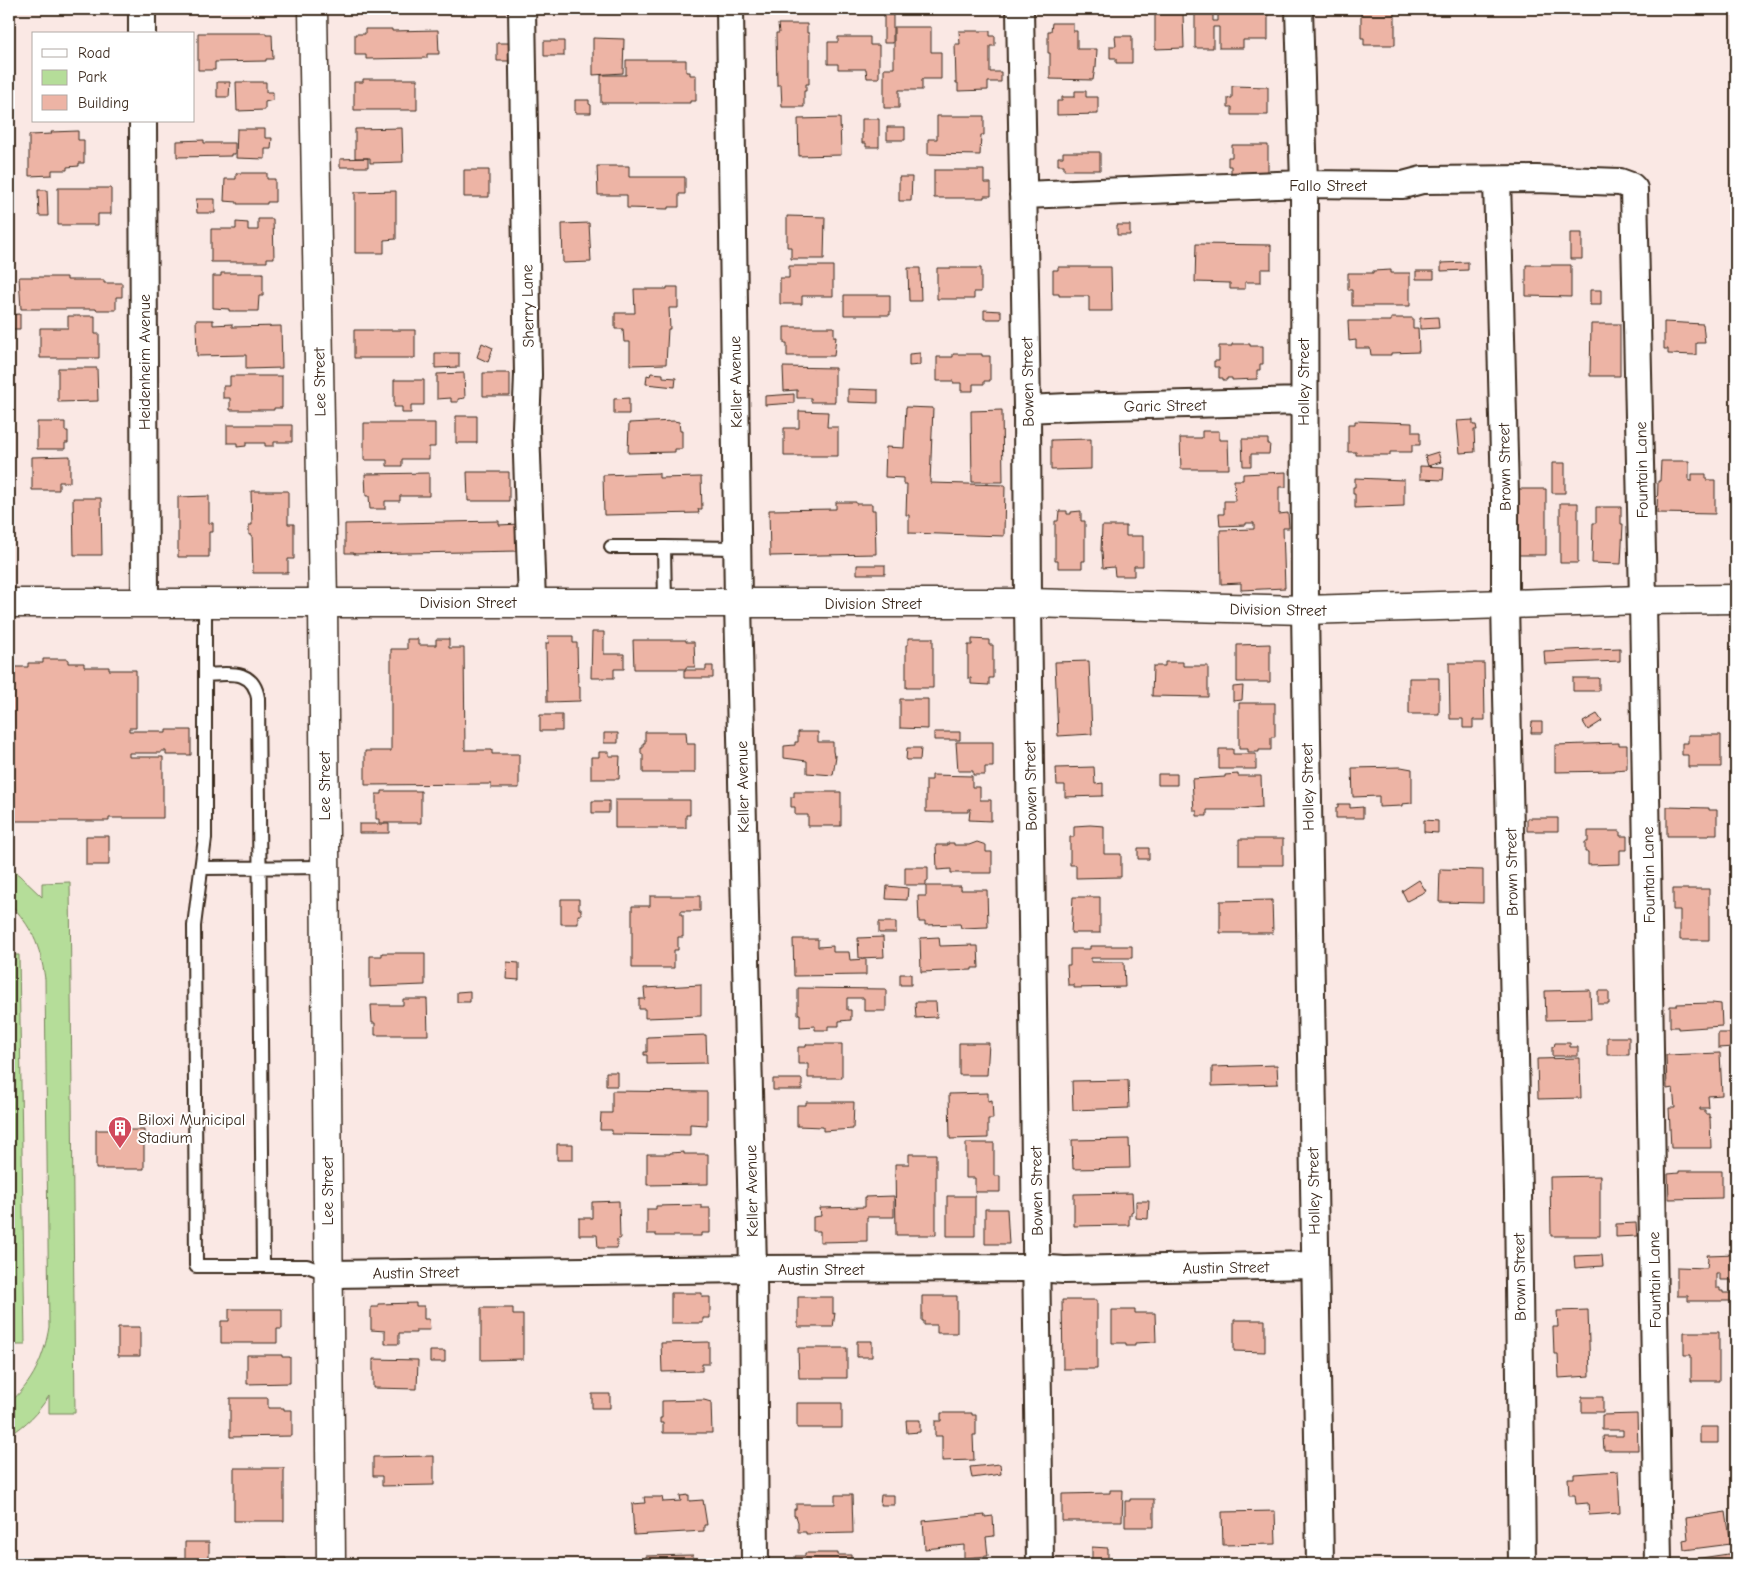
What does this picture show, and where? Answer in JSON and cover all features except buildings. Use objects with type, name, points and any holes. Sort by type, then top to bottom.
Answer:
[{"type":"main road","name":"Lee Street","points":[[313,9],[323,602],[331,1564]]},
{"type":"main road","name":"Division Street","points":[[9,602],[1028,603],[1304,610],[1736,599]]},
{"type":"street","points":[[142,9],[142,32]]},
{"type":"street","name":"Sherry Lane","points":[[522,9],[528,375],[526,427],[532,602]]},
{"type":"street","name":"Keller Avenue","points":[[730,9],[738,604],[753,1269],[755,1564]]},
{"type":"street","name":"Bowen Street","points":[[1020,9],[1028,409],[1028,603],[1040,1564]]},
{"type":"street","name":"Holley Street","points":[[1299,9],[1304,184],[1304,610],[1320,1564]]},
{"type":"street","name":"Heidenheim Avenue","points":[[143,122],[145,602]]},
{"type":"street","name":"Fallo Street","points":[[1023,196],[1304,184],[1403,185],[1422,180],[1536,179],[1620,182],[1631,186]]},
{"type":"street","name":"Brown Street","points":[[1497,180],[1518,1193],[1522,1564]]},
{"type":"street","name":"Fountain Lane","points":[[1631,186],[1636,198],[1658,1564]]},
{"type":"street","name":"Garic Street","points":[[1028,409],[1303,401]]},
{"type":"street","name":"Austin Street","points":[[328,1274],[753,1269],[1037,1268],[1064,1270],[1315,1265]]},
{"type":"lane","points":[[611,547],[737,548]]},
{"type":"lane","points":[[664,547],[665,602]]},
{"type":"lane","points":[[205,602],[205,838],[194,926],[196,1266],[308,1266],[328,1274]]},
{"type":"lane","points":[[205,675],[241,674],[249,679],[256,689],[258,698],[263,1266]]},
{"type":"lane","points":[[202,868],[325,867]]},
{"type":"green space","points":[[9,868],[42,897],[42,883],[70,882],[75,1413],[49,1413],[49,1396],[31,1418],[9,1436],[9,1403],[25,1387],[36,1369],[44,1349],[49,1327],[45,979],[34,937],[24,920],[9,902]]},
{"type":"green space","points":[[9,955],[19,955],[25,1345],[9,1345]]},
{"type":"place","name":"Biloxi Municipal Stadium","points":[[120,1149]]}]
